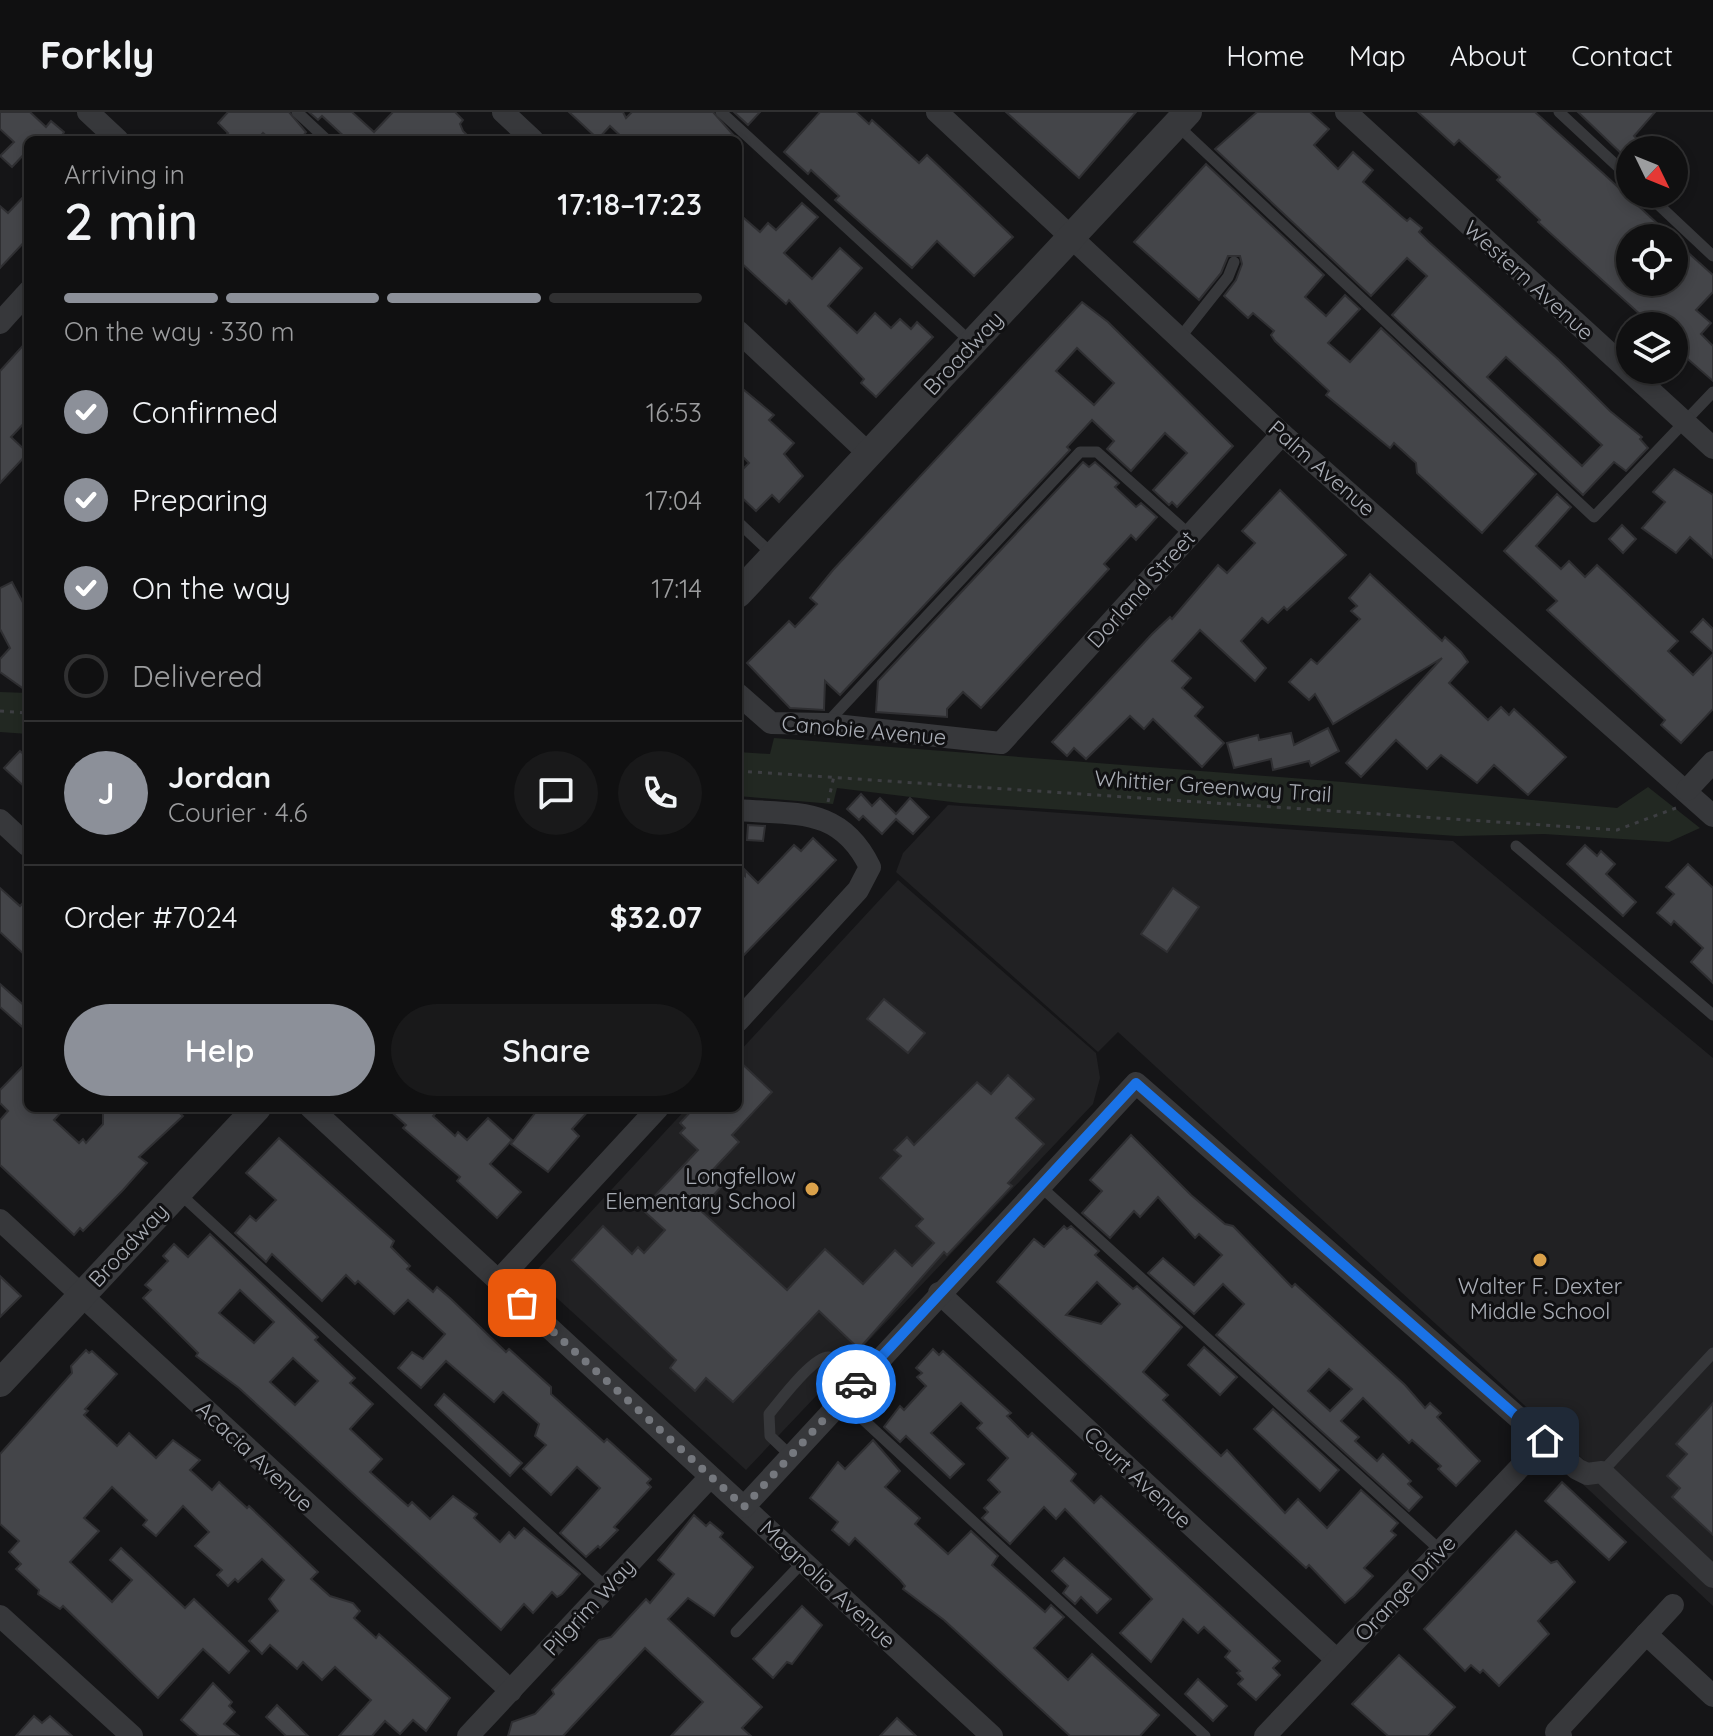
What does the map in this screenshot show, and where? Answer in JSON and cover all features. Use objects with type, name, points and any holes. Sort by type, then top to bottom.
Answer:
[{"type":"street","points":[[88,112],[114,136]]},
{"type":"street","points":[[503,112],[529,136]]},
{"type":"street","name":"Palm Avenue","points":[[937,112],[1282,434],[1684,798],[1713,816]]},
{"type":"street","name":"Western Avenue","points":[[1346,112],[1713,448]]},
{"type":"street","name":"Broadway","points":[[742,590],[1183,118]]},
{"type":"street","points":[[0,323],[24,296]]},
{"type":"street","points":[[742,335],[869,454]]},
{"type":"street","name":"Dorland Street","points":[[1001,743],[1282,434]]},
{"type":"street","name":"Canobie Avenue","points":[[742,698],[771,723],[826,724],[1001,743]]},
{"type":"street","points":[[1684,798],[1713,762]]},
{"type":"street","points":[[742,810],[825,817],[859,845],[870,867],[858,890],[742,1017]]},
{"type":"street","points":[[0,820],[24,842]]},
{"type":"street","points":[[744,1507],[1136,1083],[1577,1469],[1587,1474],[1602,1472],[1713,1577]]},
{"type":"street","name":"Broadway","points":[[0,1383],[253,1112]]},
{"type":"street","name":"Magnolia Avenue","points":[[315,1112],[992,1736]]},
{"type":"street","points":[[498,1281],[654,1112]]},
{"type":"street","name":"Acacia Avenue","points":[[0,1220],[511,1691]]},
{"type":"street","name":"Court Avenue","points":[[939,1293],[1337,1660]]},
{"type":"street","name":"Orange Drive","points":[[1265,1736],[1545,1441]]},
{"type":"street","name":"Pilgrim Way","points":[[468,1736],[710,1477]]},
{"type":"street","points":[[1561,1736],[1556,1732],[1673,1605]]},
{"type":"street","points":[[0,1616],[132,1736]]},
{"type":"street","points":[[1646,1634],[1713,1696]]},
{"type":"lane","points":[[297,112],[323,136]]},
{"type":"lane","points":[[721,112],[972,344]]},
{"type":"lane","points":[[1559,112],[1616,165]]},
{"type":"lane","points":[[1183,118],[1594,517],[1713,392]]},
{"type":"lane","points":[[1662,208],[1713,256]]},
{"type":"lane","points":[[1179,339],[1228,277],[1234,262]]},
{"type":"lane","points":[[826,724],[1080,452],[1097,452],[1190,535]]},
{"type":"lane","points":[[742,526],[774,555]]},
{"type":"lane","points":[[1516,846],[1713,1015]]},
{"type":"lane","points":[[1040,1186],[1440,1550]]},
{"type":"lane","points":[[178,1192],[607,1588]]},
{"type":"lane","points":[[1602,1472],[1713,1353]]},
{"type":"lane","points":[[791,1456],[770,1436],[769,1414],[810,1366],[822,1358],[831,1357],[861,1378]]},
{"type":"lane","points":[[842,1400],[1205,1736]]},
{"type":"lane","points":[[736,1632],[803,1562]]},
{"type":"path","points":[[0,711],[24,713]]},
{"type":"path","name":"Whittier Greenway Trail","points":[[742,771],[1617,830],[1669,813],[1684,798]]},
{"type":"path","points":[[825,817],[834,776]]},
{"type":"shaded area","points":[[0,692],[24,693],[24,734],[0,732]]},
{"type":"shaded area","points":[[774,738],[1343,782],[1617,808],[1648,787],[1700,828],[1669,842],[1544,834],[1457,836],[960,803],[837,788],[833,804],[742,796],[742,752],[770,754]]},
{"type":"shaded area","name":"Walter F. Dexter Middle School","points":[[948,805],[1453,841],[1713,1058],[1713,1606],[1574,1476],[1586,1462],[1118,1032],[1098,1052],[896,872],[903,853]]},
{"type":"shaded area","name":"Longfellow Elementary School","points":[[898,880],[1096,1053],[1100,1078],[1093,1104],[746,1470],[537,1280],[537,1270],[683,1112],[742,1112],[742,1049]]},
{"type":"building","points":[[0,112],[30,112],[46,127],[51,121],[64,132],[62,136],[24,136],[24,154],[12,167],[0,156],[14,142],[0,129]]},
{"type":"building","points":[[228,112],[289,112],[306,132],[303,136],[266,136],[263,133],[260,136],[225,136],[228,133],[218,123]]},
{"type":"building","points":[[309,112],[352,112],[374,132],[393,112],[455,112],[463,120],[460,124],[468,136],[344,136],[322,116],[318,120]]},
{"type":"building","points":[[569,112],[623,112],[626,118],[632,112],[713,112],[734,136],[621,136],[610,126],[601,136],[595,136]]},
{"type":"building","points":[[734,112],[760,112],[748,125]]},
{"type":"building","points":[[820,112],[856,112],[869,124],[872,120],[919,163],[927,155],[1013,237],[974,276],[937,241],[912,268],[835,200],[839,196],[811,170],[808,174],[784,152]]},
{"type":"building","points":[[1006,112],[1136,112],[1079,178]]},
{"type":"building","points":[[1257,112],[1310,112],[1329,129],[1314,145],[1338,169],[1353,152],[1373,170],[1363,182],[1407,221],[1410,218],[1422,228],[1419,232],[1428,241],[1559,360],[1610,411],[1642,437],[1640,439],[1648,448],[1626,471],[1614,462],[1583,495],[1392,315],[1427,276],[1407,258],[1371,296],[1215,149]],"holes":[[[1506,357],[1602,445],[1582,466],[1487,377]]]},
{"type":"building","points":[[1418,112],[1535,112],[1606,176],[1616,185],[1616,208],[1641,208],[1658,224],[1616,224],[1616,293],[1538,222],[1540,220],[1497,180],[1500,177],[1459,140],[1454,145]]},
{"type":"building","points":[[1578,112],[1655,112],[1634,136],[1616,136],[1616,148]]},
{"type":"building","points":[[1206,164],[1324,275],[1305,297],[1326,316],[1345,295],[1360,309],[1328,343],[1350,362],[1381,328],[1536,474],[1482,533],[1417,473],[1416,463],[1394,443],[1390,448],[1326,395],[1329,391],[1275,341],[1271,335],[1274,331],[1253,313],[1248,318],[1224,296],[1236,280],[1242,264],[1240,256],[1228,256],[1221,273],[1199,300],[1134,242]]},
{"type":"building","points":[[24,196],[24,242],[0,268],[0,206],[8,213]]},
{"type":"building","points":[[802,203],[818,217],[784,253],[812,279],[840,248],[862,268],[828,306],[857,333],[875,313],[891,328],[900,319],[911,329],[917,322],[933,337],[876,397],[861,383],[864,379],[789,300],[786,304],[742,264],[742,216],[760,232],[768,223],[776,230]]},
{"type":"building","points":[[1688,253],[1713,275],[1713,292],[1696,310],[1711,323],[1701,334],[1713,346],[1713,381],[1688,359],[1688,312],[1638,312],[1620,296],[1688,296]]},
{"type":"building","points":[[1082,302],[1108,322],[1233,446],[1177,507],[1172,502],[1169,505],[1153,490],[1187,453],[1165,433],[1131,471],[1107,449],[1114,441],[1092,420],[1067,447],[1070,450],[840,695],[825,681],[824,710],[790,708],[747,663],[789,621],[795,627],[817,604],[810,598]],"holes":[[[1077,348],[1114,383],[1094,405],[1056,371]]]},
{"type":"building","points":[[24,344],[24,423],[11,437],[24,449],[24,457],[0,483],[0,371]]},
{"type":"building","points":[[742,388],[774,415],[769,420],[794,443],[784,454],[803,476],[779,502],[772,495],[756,511],[742,498],[742,470],[749,463],[742,456]]},
{"type":"building","points":[[1083,462],[1089,467],[1095,462],[1119,483],[1115,487],[1136,507],[1141,503],[1157,517],[1136,540],[1131,535],[1104,564],[1109,569],[981,708],[963,692],[947,709],[947,717],[876,712],[878,681]]},
{"type":"building","points":[[1674,469],[1713,495],[1713,558],[1690,537],[1676,553],[1642,528],[1665,502],[1653,492]]},
{"type":"building","points":[[1280,490],[1346,555],[1287,610],[1284,607],[1268,623],[1262,618],[1241,641],[1266,668],[1255,681],[1200,630],[1172,661],[1191,678],[1182,688],[1203,707],[1195,716],[1224,743],[1202,767],[1153,719],[1144,729],[1130,716],[1086,759],[1074,748],[1067,756],[1052,742],[1152,634],[1170,617],[1172,619],[1218,565],[1227,573],[1255,543],[1242,531]]},
{"type":"building","points":[[1557,494],[1571,507],[1536,546],[1561,569],[1569,561],[1585,577],[1597,565],[1678,641],[1668,651],[1693,675],[1713,654],[1713,709],[1681,743],[1661,725],[1665,720],[1547,610],[1557,601],[1504,551]]},
{"type":"building","points":[[1622,525],[1636,539],[1623,553],[1609,539]]},
{"type":"building","points":[[1370,574],[1442,641],[1445,637],[1461,652],[1468,662],[1449,683],[1488,720],[1501,707],[1509,715],[1514,709],[1566,757],[1528,795],[1494,765],[1477,783],[1441,755],[1427,769],[1396,740],[1361,777],[1346,763],[1442,658],[1333,724],[1315,694],[1309,700],[1289,682],[1311,659],[1317,664],[1360,619],[1351,611],[1357,606],[1349,598]]},
{"type":"building","points":[[12,582],[24,604],[24,689],[0,672],[0,659],[10,648],[0,629],[0,588]]},
{"type":"building","points":[[1703,619],[1713,629],[1713,652],[1691,632]]},
{"type":"building","points":[[1328,728],[1339,751],[1311,766],[1309,761],[1273,770],[1271,759],[1234,768],[1227,743],[1258,735],[1259,740],[1291,733],[1294,745]]},
{"type":"building","points":[[20,751],[24,754],[24,786],[4,768]]},
{"type":"building","points":[[861,794],[872,806],[880,798],[896,814],[910,798],[929,817],[913,834],[896,819],[882,834],[863,816],[859,820],[847,809]]},
{"type":"building","points":[[748,825],[765,826],[763,841],[747,840]]},
{"type":"building","points":[[813,838],[836,860],[742,957],[742,873],[745,876],[745,870],[758,883],[794,845],[801,851]]},
{"type":"building","points":[[1585,845],[1597,856],[1601,851],[1615,864],[1606,874],[1636,902],[1623,916],[1567,864]]},
{"type":"building","points":[[1688,864],[1713,888],[1713,983],[1691,962],[1703,948],[1674,921],[1671,925],[1657,913],[1674,894],[1666,887]]},
{"type":"building","points":[[0,888],[20,906],[24,902],[24,954],[0,932]]},
{"type":"building","points":[[1173,888],[1199,907],[1167,952],[1141,934]]},
{"type":"building","points":[[0,984],[24,1005],[24,1028],[0,1007]]},
{"type":"building","points":[[884,999],[925,1033],[908,1053],[867,1019]]},
{"type":"building","points":[[742,1064],[772,1092],[732,1135],[739,1142],[708,1175],[721,1187],[700,1210],[787,1290],[825,1249],[863,1284],[895,1250],[912,1266],[934,1243],[916,1226],[923,1219],[880,1178],[901,1156],[894,1150],[907,1137],[914,1145],[977,1082],[991,1094],[1008,1075],[1034,1099],[1016,1118],[1044,1144],[1008,1183],[1012,1186],[947,1255],[944,1252],[859,1349],[819,1311],[733,1402],[706,1378],[695,1391],[670,1368],[676,1360],[572,1260],[603,1226],[632,1254],[638,1247],[644,1253],[665,1230],[645,1212],[652,1205],[649,1202],[698,1150],[680,1133],[685,1128],[680,1123],[690,1112],[742,1112]]},
{"type":"building","points":[[24,1065],[24,1112],[61,1112],[54,1120],[79,1143],[83,1139],[86,1143],[103,1124],[103,1112],[178,1112],[183,1116],[139,1157],[147,1163],[123,1190],[83,1231],[80,1228],[74,1235],[0,1165],[0,1120],[8,1111],[0,1103],[0,1090]]},
{"type":"building","points":[[391,1112],[436,1112],[433,1116],[455,1136],[458,1132],[467,1140],[488,1118],[512,1140],[490,1164],[521,1192],[497,1218],[457,1181],[460,1177],[403,1128],[406,1125]]},
{"type":"building","points":[[536,1112],[587,1112],[572,1129],[579,1136],[548,1172],[511,1144]]},
{"type":"building","points":[[1131,1135],[1191,1195],[1225,1224],[1233,1226],[1292,1287],[1295,1284],[1405,1385],[1425,1408],[1430,1403],[1441,1413],[1437,1417],[1480,1461],[1456,1486],[1438,1469],[1441,1466],[1412,1440],[1409,1443],[1363,1398],[1341,1421],[1359,1437],[1355,1441],[1377,1461],[1383,1454],[1411,1481],[1408,1484],[1422,1497],[1409,1511],[1216,1335],[1244,1304],[1223,1284],[1194,1314],[1148,1273],[1163,1258],[1194,1285],[1222,1255],[1199,1234],[1195,1238],[1158,1197],[1140,1217],[1134,1211],[1110,1238],[1082,1213],[1102,1191],[1090,1180]],"holes":[[[1329,1369],[1352,1389],[1330,1411],[1308,1391]]]},
{"type":"building","points":[[279,1138],[394,1241],[391,1247],[410,1266],[407,1269],[433,1292],[437,1287],[451,1299],[506,1352],[509,1349],[551,1387],[551,1394],[604,1442],[607,1439],[651,1479],[647,1483],[651,1487],[614,1527],[618,1530],[600,1548],[598,1546],[586,1557],[560,1533],[600,1488],[577,1467],[551,1495],[523,1469],[546,1445],[535,1436],[539,1424],[503,1392],[494,1402],[446,1361],[421,1388],[398,1368],[412,1352],[423,1359],[445,1334],[408,1300],[394,1314],[358,1281],[355,1284],[346,1275],[322,1301],[272,1254],[266,1262],[235,1233],[250,1216],[256,1221],[276,1200],[246,1173]]},
{"type":"building","points":[[1064,1226],[1067,1229],[1071,1226],[1099,1251],[1095,1255],[1133,1289],[1137,1286],[1182,1327],[1143,1372],[1168,1395],[1163,1400],[1221,1456],[1227,1450],[1285,1513],[1298,1499],[1327,1528],[1361,1490],[1398,1523],[1391,1531],[1396,1535],[1364,1568],[1373,1576],[1354,1596],[1345,1603],[1309,1565],[1306,1568],[997,1282],[1034,1239],[1044,1247]],"holes":[[[1097,1282],[1120,1304],[1101,1324],[1066,1315]]]},
{"type":"building","points":[[210,1234],[318,1337],[315,1340],[355,1378],[350,1383],[373,1404],[350,1429],[382,1459],[370,1472],[408,1506],[412,1502],[430,1519],[453,1496],[477,1514],[474,1518],[500,1542],[509,1532],[515,1538],[524,1528],[580,1574],[562,1594],[557,1597],[552,1592],[533,1613],[524,1604],[501,1630],[239,1388],[196,1356],[198,1353],[143,1298],[151,1290],[145,1285],[168,1261],[163,1256],[174,1244],[188,1257]],"holes":[[[240,1290],[274,1322],[254,1343],[219,1313]],[[293,1358],[318,1381],[295,1405],[270,1382]]]},
{"type":"building","points":[[0,1276],[21,1296],[0,1317]]},
{"type":"building","points":[[1204,1347],[1237,1377],[1220,1395],[1188,1365]]},
{"type":"building","points":[[933,1349],[939,1355],[943,1351],[1011,1413],[1007,1416],[1028,1437],[1032,1433],[1076,1474],[1071,1481],[1094,1503],[1101,1496],[1280,1661],[1273,1668],[1280,1675],[1256,1700],[1238,1684],[1243,1679],[1237,1673],[1240,1671],[1225,1657],[1230,1651],[1204,1627],[1198,1633],[1183,1619],[1151,1662],[1120,1633],[1152,1599],[1065,1509],[1056,1519],[1044,1507],[1010,1544],[982,1518],[988,1512],[984,1508],[1000,1492],[988,1480],[1008,1458],[977,1428],[982,1423],[961,1403],[931,1433],[964,1464],[950,1478],[906,1436],[900,1442],[884,1427],[900,1406],[904,1410],[926,1386],[917,1377],[922,1373],[916,1368]]},
{"type":"building","points":[[86,1350],[89,1353],[92,1351],[117,1374],[85,1409],[88,1411],[84,1415],[117,1446],[129,1433],[156,1458],[173,1440],[200,1460],[190,1470],[212,1490],[219,1482],[247,1508],[249,1506],[318,1572],[311,1579],[330,1596],[353,1603],[360,1611],[354,1618],[376,1638],[379,1634],[450,1698],[426,1731],[413,1720],[400,1734],[385,1721],[372,1736],[339,1736],[371,1700],[335,1667],[322,1680],[303,1662],[297,1669],[270,1645],[262,1654],[249,1641],[278,1611],[269,1599],[284,1580],[262,1559],[238,1582],[235,1579],[228,1586],[217,1575],[222,1570],[195,1546],[209,1532],[183,1506],[156,1536],[143,1525],[147,1520],[112,1487],[84,1518],[99,1531],[70,1562],[112,1602],[132,1580],[110,1560],[121,1548],[185,1608],[194,1599],[249,1651],[229,1673],[203,1649],[158,1698],[63,1606],[60,1609],[38,1594],[39,1590],[16,1569],[21,1564],[9,1552],[19,1541],[0,1524],[0,1454],[72,1373],[71,1366]]},
{"type":"building","points":[[444,1394],[522,1463],[510,1476],[435,1405]]},
{"type":"building","points":[[1713,1403],[1713,1535],[1672,1497],[1680,1488],[1667,1476],[1687,1454],[1676,1444]]},
{"type":"building","points":[[1273,1409],[1339,1470],[1320,1491],[1254,1429]]},
{"type":"building","points":[[873,1440],[900,1471],[885,1487],[920,1518],[915,1524],[948,1554],[971,1531],[998,1556],[992,1565],[1045,1612],[1051,1605],[1064,1617],[1034,1648],[1068,1680],[1092,1654],[1159,1715],[1140,1736],[1070,1736],[944,1620],[903,1589],[905,1586],[900,1580],[855,1538],[849,1545],[832,1530],[838,1522],[810,1498],[838,1462],[845,1469]]},
{"type":"building","points":[[1562,1482],[1626,1542],[1609,1560],[1545,1501]]},
{"type":"building","points":[[694,1515],[706,1526],[710,1522],[723,1533],[720,1537],[753,1567],[714,1616],[688,1598],[668,1619],[762,1707],[742,1728],[751,1736],[671,1736],[703,1702],[645,1648],[563,1736],[508,1736],[512,1722],[535,1714],[554,1694],[552,1690],[599,1640],[611,1637],[646,1599],[650,1603],[674,1574],[658,1560]]},
{"type":"building","points":[[1516,1531],[1551,1563],[1557,1561],[1575,1582],[1538,1621],[1549,1634],[1499,1686],[1483,1670],[1480,1673],[1471,1665],[1465,1671],[1424,1629]]},
{"type":"building","points":[[1064,1558],[1111,1599],[1097,1613],[1081,1597],[1075,1604],[1063,1593],[1068,1586],[1052,1571]]},
{"type":"building","points":[[802,1606],[822,1625],[792,1664],[787,1662],[773,1678],[753,1659]]},
{"type":"building","points":[[1399,1655],[1455,1707],[1428,1736],[1388,1736],[1352,1704]]},
{"type":"building","points":[[1198,1679],[1227,1706],[1213,1721],[1185,1694]]},
{"type":"building","points":[[213,1683],[232,1702],[229,1706],[235,1712],[224,1724],[239,1736],[199,1736],[181,1720]]},
{"type":"building","points":[[277,1705],[308,1736],[286,1736],[266,1717]]},
{"type":"building","points":[[34,1716],[42,1723],[50,1716],[72,1736],[16,1736]]},
{"type":"building","points":[[897,1718],[916,1736],[880,1736]]},
{"type":"way so far","points":[[522,1303],[744,1507],[856,1384]]},
{"type":"place","name":"Longfellow Elementary School","points":[[812,1189]]},
{"type":"place","name":"Walter F. Dexter Middle School","points":[[1540,1260]]},
{"type":"route","points":[[856,1384],[1136,1083],[1545,1441]]}]
